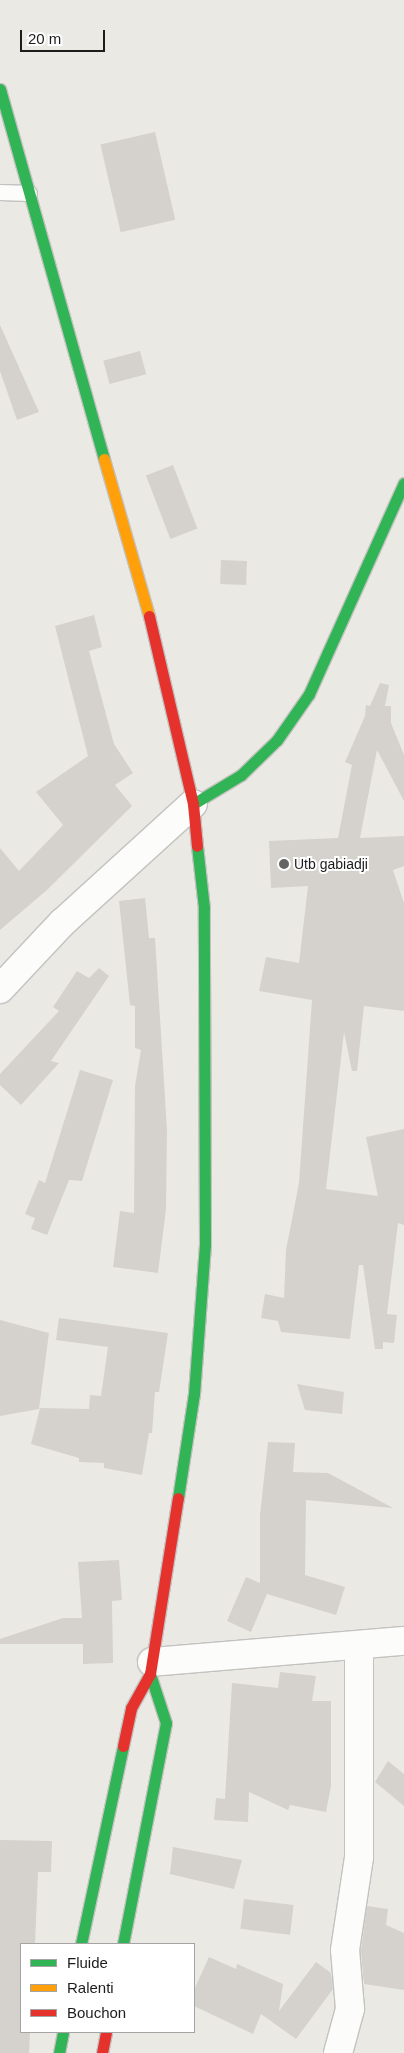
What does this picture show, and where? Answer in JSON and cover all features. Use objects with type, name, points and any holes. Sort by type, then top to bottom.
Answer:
[{"type":"main road","points":[[0,89],[166,674],[193,804],[204,908],[205,1245],[194,1394],[151,1668],[131,1708],[81,1943]]},
{"type":"main road","points":[[193,804],[241,775],[277,740],[310,694],[397,520],[404,483]]},
{"type":"main road","points":[[123,1943],[166,1722],[151,1668]]},
{"type":"main road","points":[[59,2053],[63,2033]]},
{"type":"main road","points":[[102,2053],[106,2033]]},
{"type":"street","points":[[0,989],[62,923],[193,804]]},
{"type":"street","points":[[151,1668],[404,1641]]},
{"type":"street","points":[[338,2053],[350,2009],[345,1950],[359,1858],[359,1647]]},
{"type":"lane","points":[[0,192],[29,193]]},
{"type":"building","points":[[155,132],[175,220],[121,232],[100,145]]},
{"type":"building","points":[[0,325],[39,412],[17,420],[0,371]]},
{"type":"building","points":[[140,351],[146,374],[110,384],[103,361]]},
{"type":"building","points":[[173,465],[197,528],[170,539],[146,475]]},
{"type":"building","points":[[221,560],[247,561],[246,585],[220,584]]},
{"type":"building","points":[[94,615],[102,647],[89,651],[114,744],[133,773],[115,785],[132,806],[47,890],[0,930],[0,848],[19,871],[63,825],[36,792],[88,756],[55,626]]},
{"type":"building","points":[[380,683],[389,685],[385,706],[391,706],[391,723],[404,755],[404,801],[377,750],[360,838],[404,836],[404,866],[393,870],[404,903],[404,1011],[364,1006],[357,1071],[352,1071],[344,1032],[326,1189],[378,1196],[366,1137],[404,1129],[404,1225],[398,1223],[387,1314],[397,1315],[394,1343],[383,1342],[383,1349],[375,1349],[363,1265],[359,1265],[350,1339],[281,1332],[278,1321],[261,1318],[265,1294],[284,1298],[286,1250],[299,1183],[312,1000],[259,991],[266,957],[299,963],[308,886],[271,888],[269,841],[338,838],[352,765],[345,762],[365,716],[366,705],[370,706]]},
{"type":"building","points":[[145,898],[149,938],[155,938],[167,1130],[166,1209],[158,1273],[113,1267],[120,1211],[134,1213],[135,1086],[141,1050],[135,1048],[135,1006],[130,1005],[119,901]]},
{"type":"building","points":[[99,968],[109,976],[51,1061],[59,1063],[21,1105],[0,1085],[0,1074],[59,1011],[53,1007],[77,971],[89,978]]},
{"type":"building","points":[[80,1070],[113,1080],[82,1181],[69,1180],[47,1235],[31,1229],[35,1218],[25,1214],[39,1180],[45,1183]]},
{"type":"building","points":[[59,1318],[168,1333],[159,1392],[155,1392],[152,1433],[149,1433],[142,1475],[104,1468],[104,1463],[79,1462],[79,1458],[31,1444],[40,1408],[89,1409],[90,1395],[101,1396],[108,1347],[56,1340]]},
{"type":"building","points":[[0,1320],[49,1333],[39,1409],[0,1416]]},
{"type":"building","points":[[297,1384],[344,1392],[342,1414],[305,1410]]},
{"type":"building","points":[[268,1442],[295,1443],[293,1472],[328,1473],[393,1508],[306,1500],[305,1575],[345,1587],[336,1615],[267,1594],[251,1632],[227,1621],[246,1577],[260,1583],[260,1515]]},
{"type":"building","points":[[119,1560],[122,1600],[112,1601],[113,1663],[83,1664],[83,1644],[0,1644],[0,1639],[63,1618],[82,1618],[78,1562]]},
{"type":"building","points":[[280,1672],[316,1676],[312,1701],[331,1701],[331,1786],[326,1812],[290,1805],[288,1810],[249,1792],[248,1822],[214,1820],[216,1798],[225,1799],[232,1683],[278,1688]]},
{"type":"building","points":[[388,1761],[404,1774],[404,1806],[375,1782]]},
{"type":"building","points":[[0,1840],[52,1841],[51,1872],[38,1872],[35,1943],[20,1943],[20,2033],[30,2033],[29,2053],[0,2053]]},
{"type":"building","points":[[173,1847],[242,1860],[234,1889],[170,1874]]},
{"type":"building","points":[[244,1899],[294,1905],[290,1935],[240,1929]]},
{"type":"building","points":[[367,1906],[388,1909],[386,1925],[404,1933],[404,1990],[364,1984],[361,1951]]},
{"type":"building","points":[[209,1957],[236,1969],[237,1964],[283,1984],[279,2011],[316,1962],[331,1973],[333,1989],[296,2039],[261,2014],[253,2034],[195,2006],[195,1988]]},
{"type":"traffic: fast","points":[[0,89],[104,459]]},
{"type":"traffic: fast","points":[[193,804],[241,775],[277,740],[309,694],[404,483]]},
{"type":"traffic: fast","points":[[178,1498],[194,1394],[205,1245],[204,908],[197,846]]},
{"type":"traffic: fast","points":[[123,1943],[166,1723],[150,1674]]},
{"type":"traffic: fast","points":[[81,1943],[123,1746]]},
{"type":"traffic: fast","points":[[59,2053],[63,2033]]},
{"type":"traffic: slow","points":[[104,459],[149,616]]},
{"type":"traffic: jam","points":[[149,616],[193,804],[197,846]]},
{"type":"traffic: jam","points":[[123,1746],[131,1708],[150,1674],[178,1498]]},
{"type":"traffic: jam","points":[[102,2053],[106,2033]]},
{"type":"place","name":"Utb gabiadji","points":[[284,864]]}]
